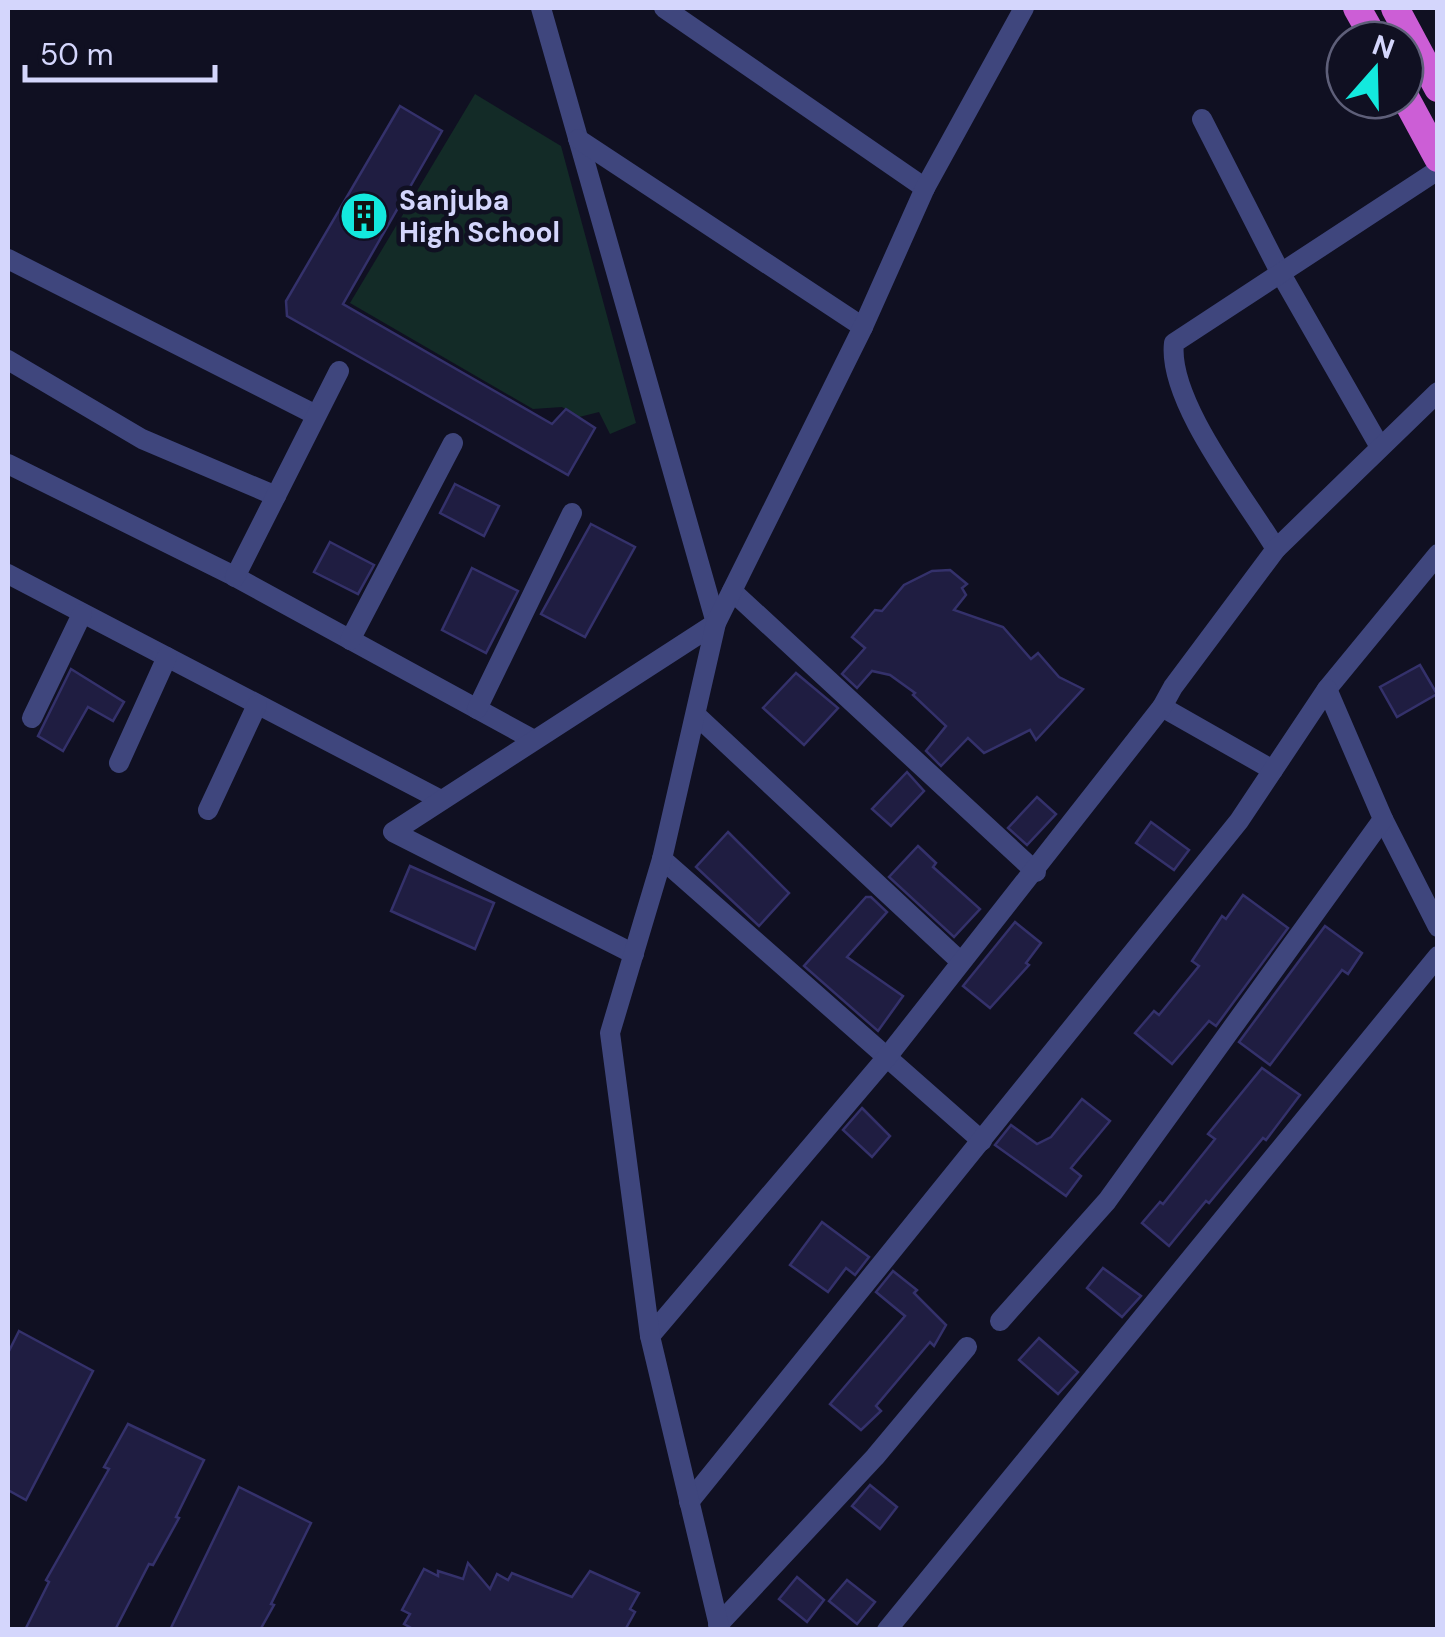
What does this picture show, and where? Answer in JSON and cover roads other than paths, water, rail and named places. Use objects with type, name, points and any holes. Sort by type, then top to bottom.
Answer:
[{"type":"highway","points":[[1394,8],[1438,88]]},
{"type":"highway","points":[[1417,120],[1438,158]]},
{"type":"street","points":[[541,8],[716,623]]},
{"type":"street","points":[[664,8],[924,188]]},
{"type":"street","points":[[719,1627],[650,1336],[610,1033],[662,859],[716,623],[863,327],[924,188],[1024,8]]},
{"type":"street","points":[[1202,119],[1281,274],[1380,447]]},
{"type":"street","points":[[578,139],[863,327]]},
{"type":"street","points":[[1276,549],[1208,448],[1172,360],[1174,343],[1438,170]]},
{"type":"street","points":[[8,259],[316,416]]},
{"type":"street","points":[[8,360],[142,439],[276,496]]},
{"type":"street","points":[[235,577],[339,370]]},
{"type":"street","points":[[650,1336],[887,1057],[1036,872],[1276,549],[1438,392]]},
{"type":"street","points":[[350,640],[453,443]]},
{"type":"street","points":[[8,464],[235,577],[534,740]]},
{"type":"street","points":[[477,709],[572,514]]},
{"type":"street","points":[[689,1502],[1239,822],[1328,689],[1438,554]]},
{"type":"street","points":[[8,576],[442,800]]},
{"type":"street","points":[[732,591],[1036,872]]},
{"type":"street","points":[[32,718],[82,614]]},
{"type":"street","points":[[634,954],[393,832],[716,623]]},
{"type":"street","points":[[119,763],[167,658]]},
{"type":"street","points":[[1328,689],[1383,819],[1438,927]]},
{"type":"street","points":[[208,810],[257,704]]},
{"type":"street","points":[[1162,707],[1273,770]]},
{"type":"street","points":[[696,715],[961,962]]},
{"type":"street","points":[[1000,1322],[1107,1201],[1383,819]]},
{"type":"street","points":[[662,859],[982,1141]]},
{"type":"street","points":[[886,1630],[1438,956]]},
{"type":"street","points":[[719,1627],[875,1457],[967,1347]]},
{"type":"place","name":"Sanjuba High School","points":[[364,216]]}]
